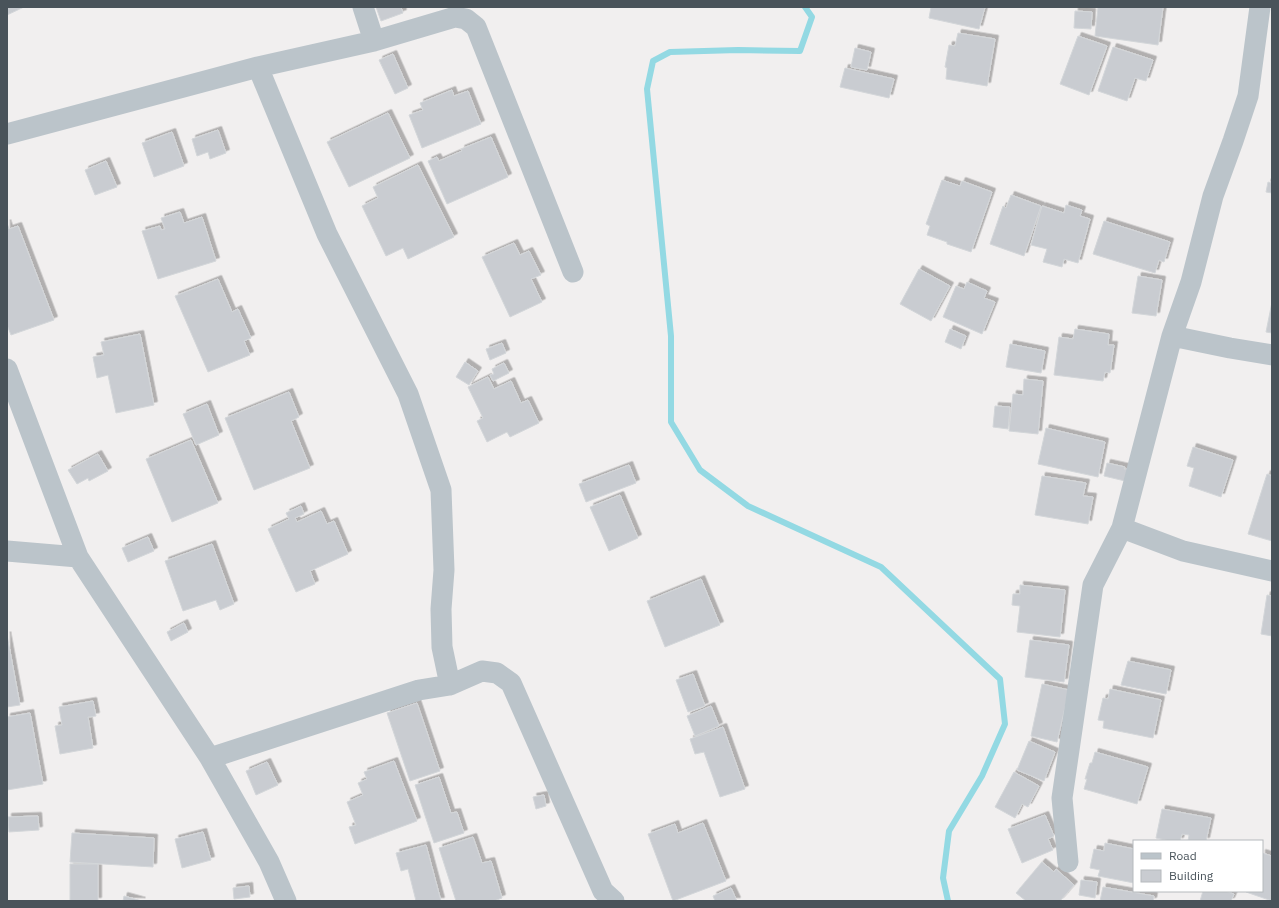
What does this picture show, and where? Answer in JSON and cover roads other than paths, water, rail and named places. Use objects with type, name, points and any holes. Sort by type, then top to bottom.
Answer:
[{"type":"street","points":[[363,7],[374,41]]},
{"type":"street","points":[[1068,862],[1062,798],[1093,585],[1122,528],[1172,336],[1191,282],[1213,196],[1248,96],[1260,7]]},
{"type":"street","points":[[7,134],[258,67],[374,41],[455,17],[466,19],[476,27],[573,272]]},
{"type":"street","points":[[258,67],[327,234],[408,394],[440,490],[444,570],[441,609],[442,647],[450,685]]},
{"type":"street","points":[[1172,336],[1272,355]]},
{"type":"street","points":[[7,370],[78,557],[210,758],[269,862],[286,901]]},
{"type":"street","points":[[1122,528],[1183,551],[1272,571]]},
{"type":"street","points":[[7,551],[78,557]]},
{"type":"street","points":[[210,758],[419,690],[450,685],[482,671],[497,672],[511,683],[603,891],[614,901]]},
{"type":"waterway","points":[[805,7],[812,17],[800,51],[738,50],[670,52],[653,61],[647,89],[671,336],[671,422],[700,470],[748,506],[881,567],[1000,679],[1005,724],[982,776],[949,831],[943,878],[948,901]]}]
